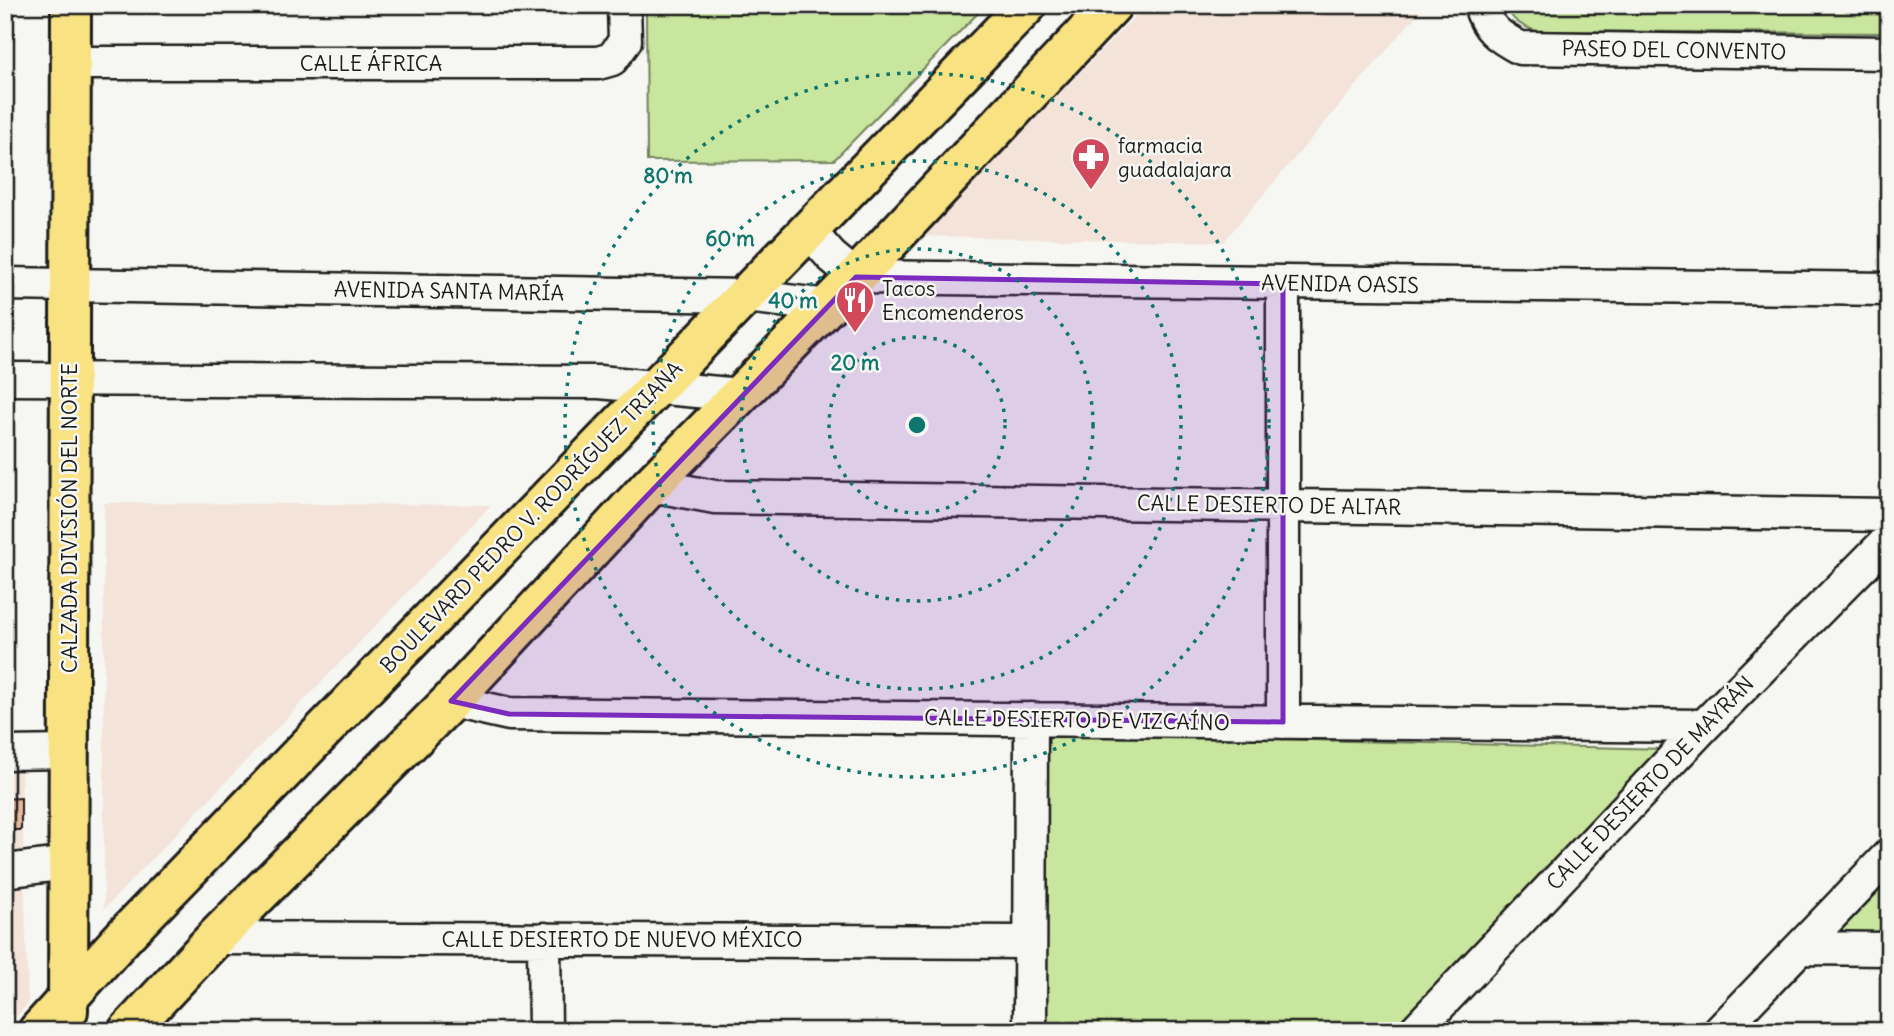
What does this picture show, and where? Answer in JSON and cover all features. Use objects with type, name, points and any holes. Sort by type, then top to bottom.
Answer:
[{"type":"main road","name":"CALZADA DIVISIÓN DEL NORTE","points":[[68,1016],[71,5]]},
{"type":"main road","name":"BOULEVARD PEDRO V. RODRÍGUEZ TRIANA","points":[[38,1031],[68,1016],[125,935],[810,232],[996,22],[1027,5]]},
{"type":"main road","points":[[128,1031],[215,938],[451,701],[651,485],[856,277],[1112,5]]},
{"type":"street","name":"CALLE ÁFRICA","points":[[71,63],[598,63],[612,59],[625,41],[624,5]]},
{"type":"street","name":"PASEO DEL CONVENTO","points":[[1480,5],[1485,22],[1499,37],[1520,48],[1889,53]]},
{"type":"street","points":[[810,232],[831,256],[856,277]]},
{"type":"street","name":"AVENIDA OASIS","points":[[856,277],[1889,289]]},
{"type":"street","name":"AVENIDA SANTA MARÍA","points":[[5,284],[746,296],[828,306]]},
{"type":"street","points":[[1283,284],[1283,722]]},
{"type":"street","points":[[5,379],[599,382],[740,395]]},
{"type":"street","name":"CALLE DESIERTO DE ALTAR","points":[[651,485],[715,497],[1889,515]]},
{"type":"street","name":"CALLE DESIERTO DE MAYRÁN","points":[[1415,1031],[1704,726],[1889,539]]},
{"type":"street","name":"CALLE DESIERTO DE VIZCAÍNO","points":[[451,701],[509,714],[1704,726]]},
{"type":"street","points":[[1030,1031],[1031,719]]},
{"type":"street","points":[[5,753],[69,752]]},
{"type":"street","points":[[1720,1031],[1889,855]]},
{"type":"street","points":[[5,871],[68,863]]},
{"type":"street","name":"CALLE DESIERTO DE NUEVO MÉXICO","points":[[215,938],[1030,942]]},
{"type":"street","points":[[544,939],[545,1031]]},
{"type":"street","points":[[1800,948],[1889,949]]},
{"type":"highlighted area","points":[[856,277],[1283,284],[1283,722],[509,714],[451,701]]},
{"type":"shaded area","points":[[1146,5],[1425,5],[1223,242],[921,236]]},
{"type":"shaded area","points":[[104,503],[491,505],[104,909]]},
{"type":"shaded area","points":[[5,771],[21,771],[28,1004],[5,1028]]},
{"type":"green space","points":[[646,5],[981,5],[981,10],[834,160],[647,161]]},
{"type":"green space","points":[[1506,5],[1889,5],[1889,33],[1536,31],[1518,22]]},
{"type":"green space","points":[[1043,733],[1664,749],[1394,1031],[1044,1031]]},
{"type":"green space","points":[[1889,869],[1889,936],[1824,935]]},
{"type":"building","points":[[21,798],[21,830],[5,830],[5,799]]},
{"type":"place","name":"farmacia guadalajara","points":[[1091,191]]},
{"type":"place","name":"Tacos Encomenderos","points":[[855,334]]}]
